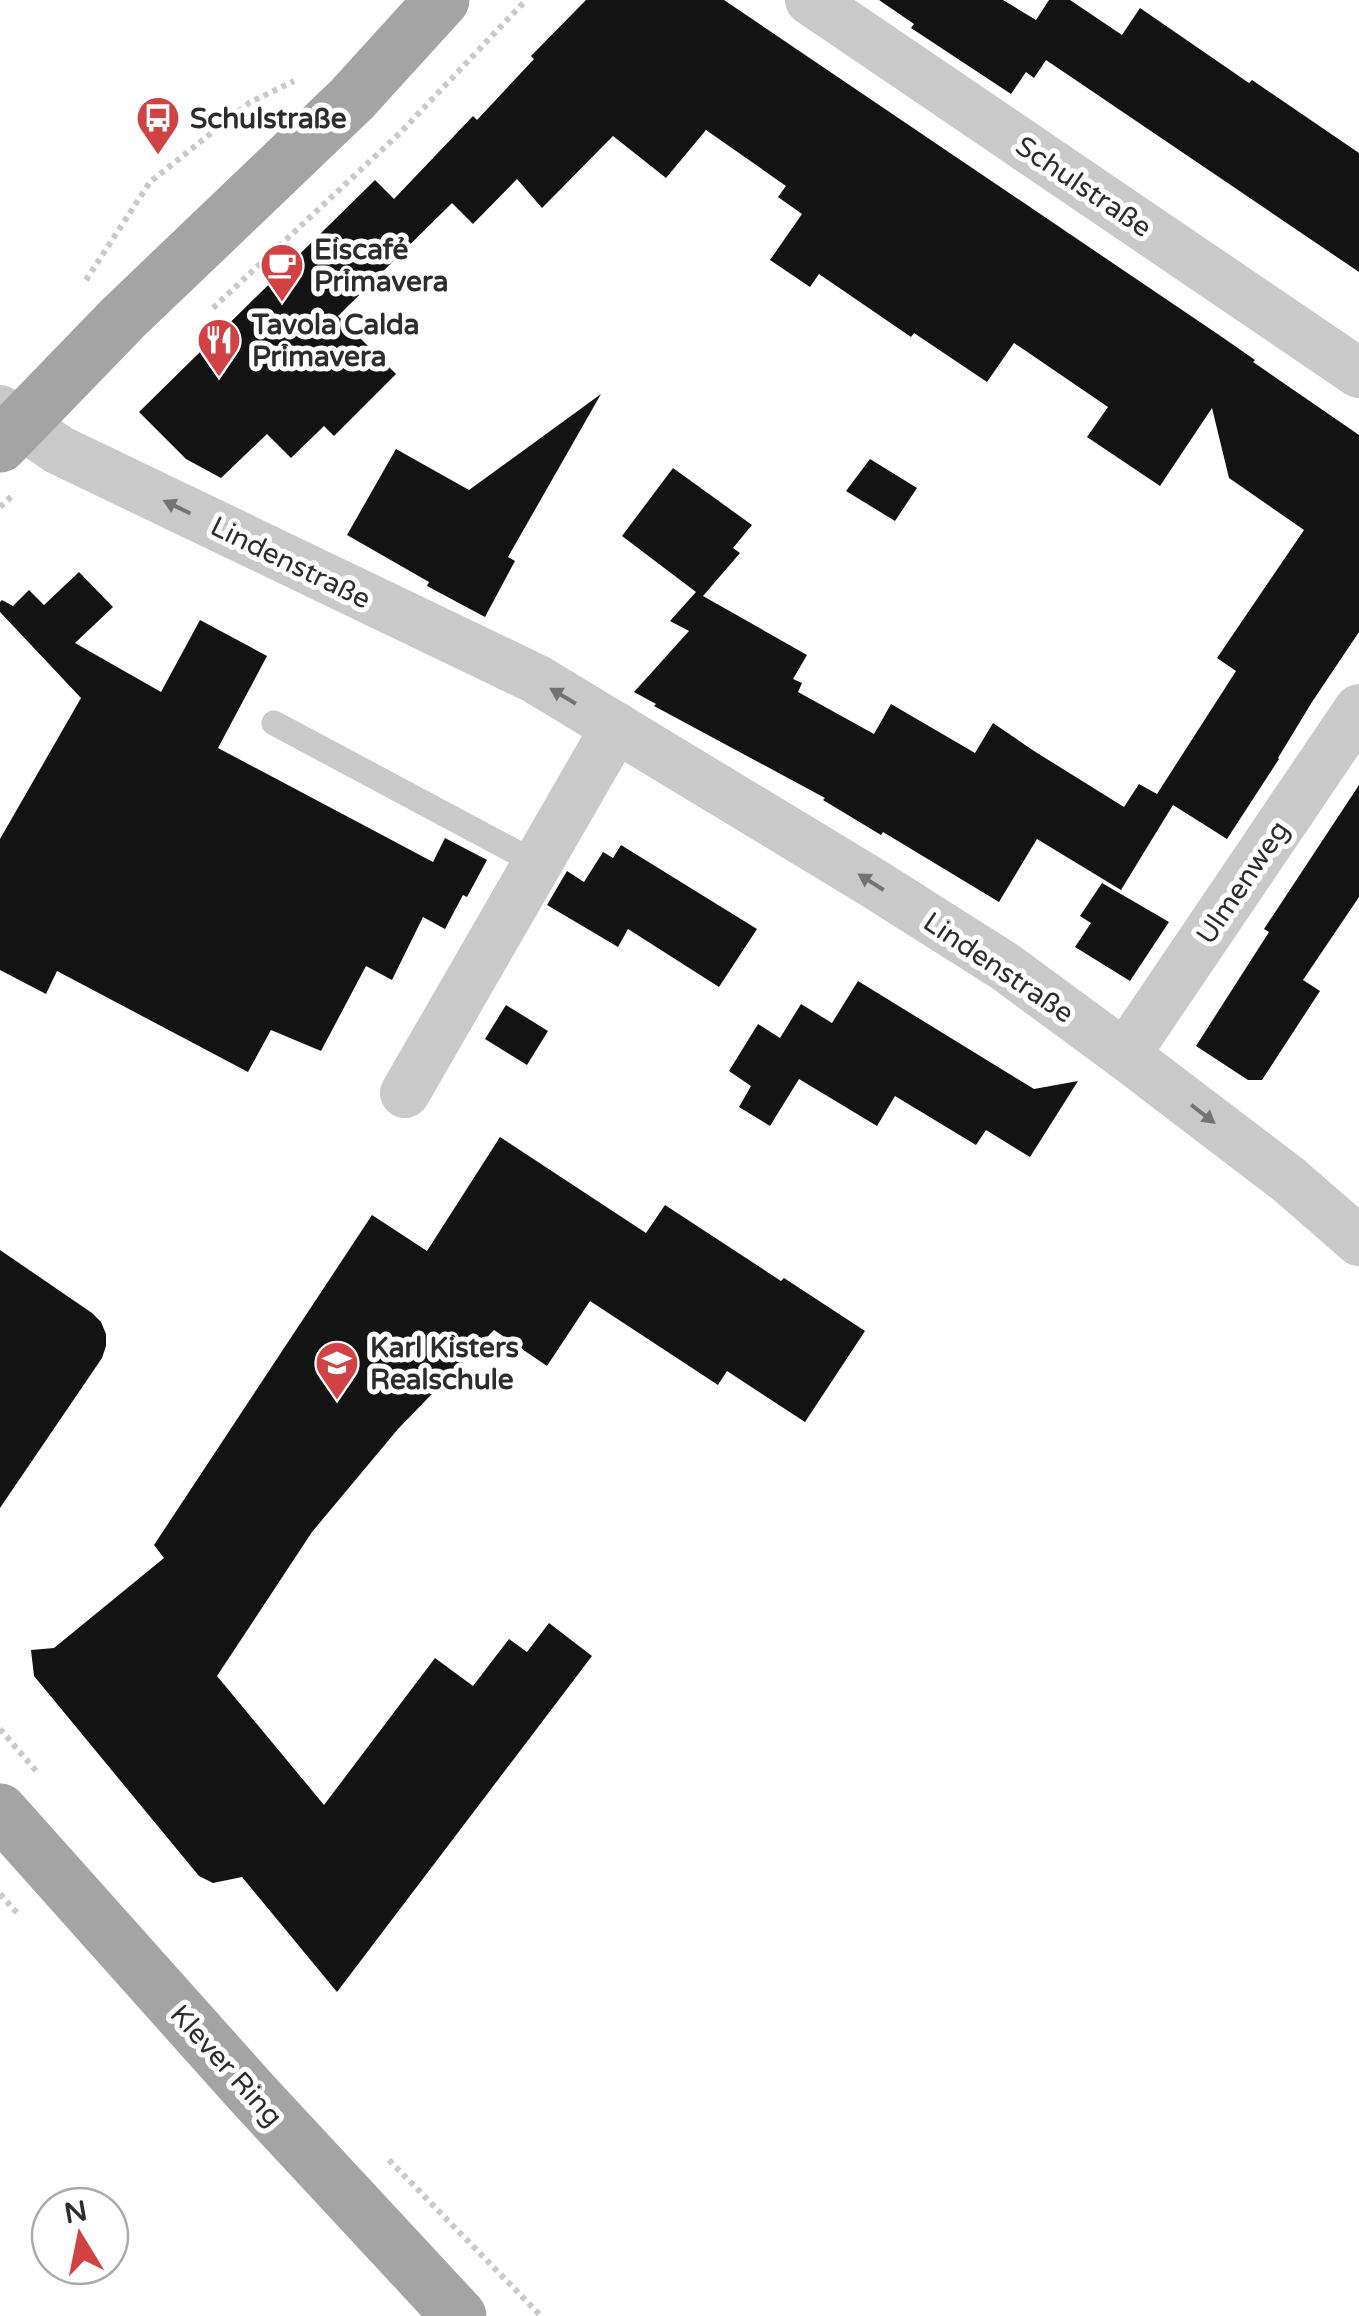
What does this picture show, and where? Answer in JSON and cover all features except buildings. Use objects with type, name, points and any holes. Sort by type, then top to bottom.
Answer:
[{"type":"main road","points":[[7,427],[352,99],[442,0]]},
{"type":"main road","name":"Klever Ring","points":[[0,1811],[458,2316]]},
{"type":"street","name":"Schulstraße","points":[[810,0],[1359,373]]},
{"type":"street","name":"Lindenstraße","points":[[7,427],[536,679],[616,727],[1007,968],[1288,1180],[1359,1241]]},
{"type":"street","name":"Ulmenweg","points":[[1125,1055],[1359,709]]},
{"type":"street","points":[[405,1093],[616,727]]},
{"type":"lane","points":[[274,723],[536,864]]},
{"type":"path","points":[[78,292],[150,182],[250,103],[296,80]]},
{"type":"path","points":[[0,1729],[45,1780]]},
{"type":"path","points":[[376,2147],[541,2316]]},
{"type":"place","name":"Schulstraße","points":[[158,156]]},
{"type":"place","name":"Eiscafé Primavera","points":[[282,303]]},
{"type":"place","name":"Tavola Calda Primavera","points":[[219,378]]},
{"type":"place","name":"Karl Kisters Realschule","points":[[337,1401]]}]
